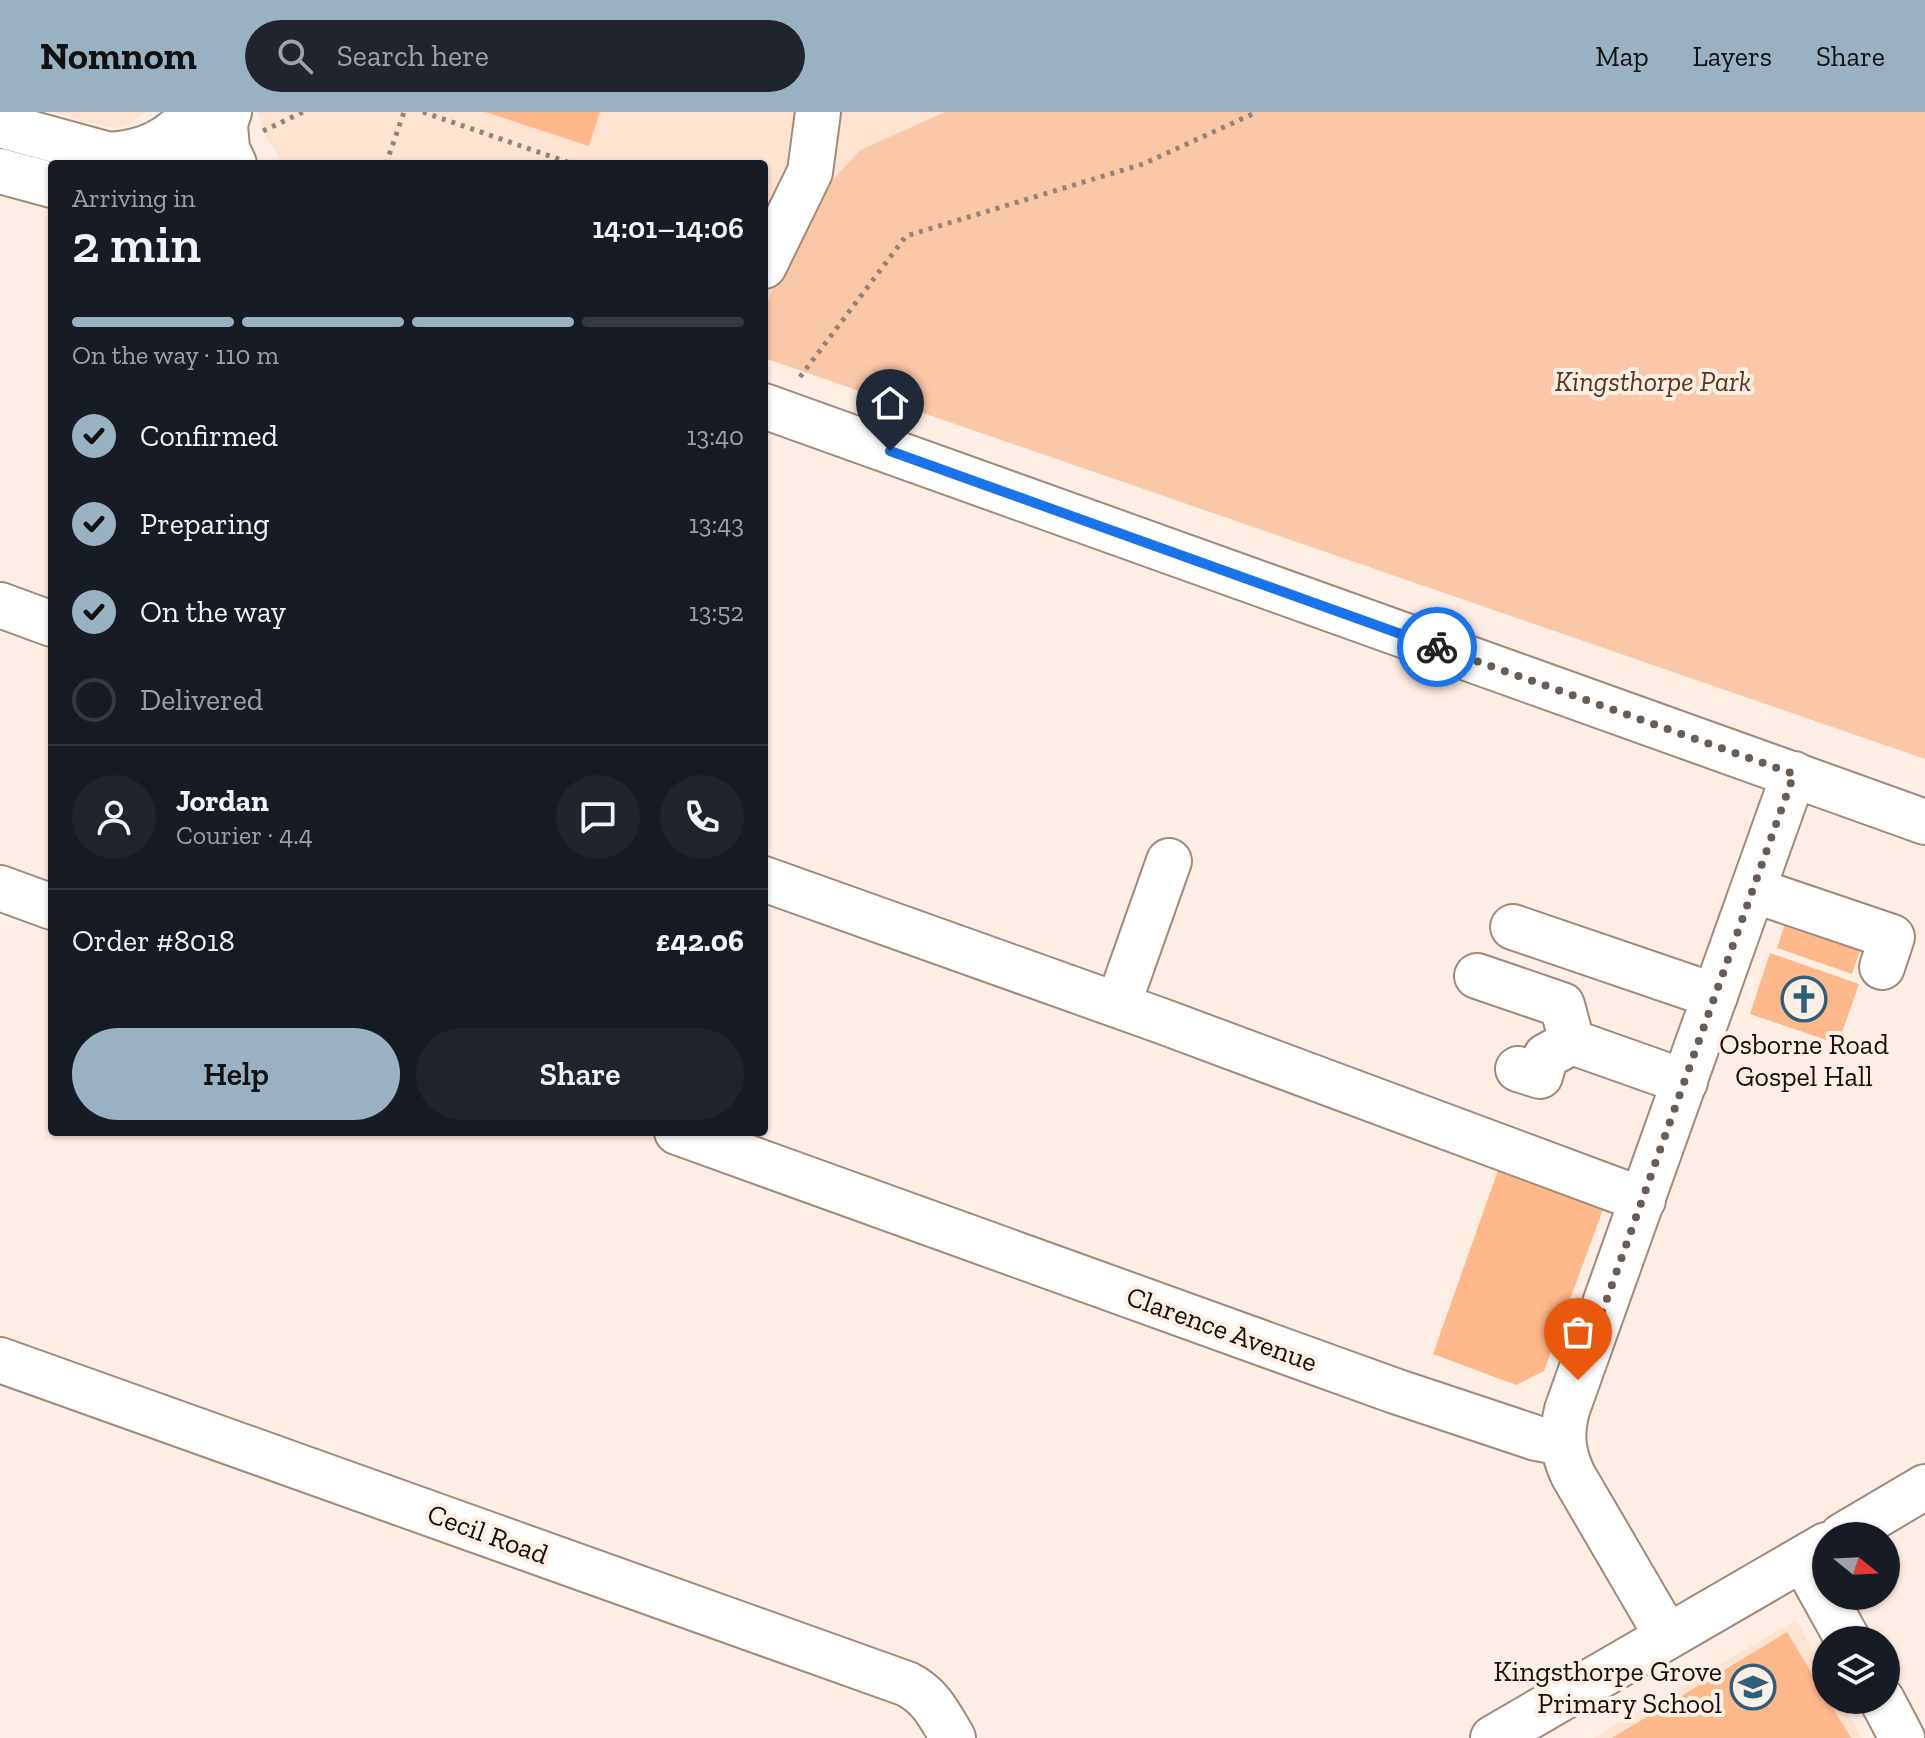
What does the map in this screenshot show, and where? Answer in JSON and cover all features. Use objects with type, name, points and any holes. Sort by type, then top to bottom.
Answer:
[{"type":"main road","points":[[768,258],[810,172],[818,112]]},
{"type":"main road","points":[[0,125],[125,159],[165,141],[181,129],[221,127]]},
{"type":"main road","points":[[185,160],[221,127]]},
{"type":"main road","points":[[195,160],[215,142],[221,127]]},
{"type":"main road","points":[[770,408],[1925,822]]},
{"type":"main road","points":[[0,605],[48,623]]},
{"type":"main road","points":[[1667,1636],[1573,1475],[1562,1443],[1567,1410],[1794,774]]},
{"type":"main road","points":[[1118,1005],[1169,861]]},
{"type":"main road","points":[[768,880],[1118,1005],[1643,1200]]},
{"type":"main road","points":[[0,888],[48,906]]},
{"type":"main road","points":[[1753,890],[1892,937],[1882,967]]},
{"type":"main road","points":[[1513,927],[1715,996]]},
{"type":"main road","points":[[1477,976],[1562,1005],[1572,1042]]},
{"type":"main road","points":[[1518,1069],[1540,1076],[1546,1056],[1572,1042],[1685,1082]]},
{"type":"main road","name":"Clarence Avenue","points":[[688,1136],[1395,1391],[1536,1438],[1562,1443]]},
{"type":"main road","name":"Cecil Road","points":[[0,1360],[907,1684],[923,1692],[953,1738]]},
{"type":"main road","points":[[1866,1522],[1925,1487]]},
{"type":"main road","points":[[1493,1738],[1812,1553]]},
{"type":"main road","points":[[1889,1714],[1902,1738]]},
{"type":"path","points":[[221,127],[303,112]]},
{"type":"path","points":[[387,160],[404,112]]},
{"type":"path","points":[[423,112],[561,160]]},
{"type":"path","points":[[770,408],[906,236],[1143,164],[1257,112]]},
{"type":"shaded area","points":[[53,112],[146,112],[132,123],[116,128]]},
{"type":"shaded area","points":[[257,112],[945,112],[860,150],[812,203],[768,300],[768,160],[281,160],[267,140]]},
{"type":"shaded area","name":"Kingsthorpe Grove Primary School","points":[[1796,1620],[1812,1649],[1812,1714],[1849,1714],[1862,1738],[1593,1738]]},
{"type":"green space","name":"Kingsthorpe Park","points":[[945,112],[1925,112],[1925,759],[768,359],[768,300],[812,203],[860,150]]},
{"type":"building","points":[[485,112],[600,112],[589,146]]},
{"type":"building","points":[[1785,924],[1860,950],[1852,974],[1777,948]]},
{"type":"building","name":"Osborne Road Gospel Hall","points":[[1770,953],[1859,984],[1838,1044],[1750,1014]]},
{"type":"building","points":[[1501,1162],[1606,1201],[1544,1371],[1516,1385],[1433,1354]]},
{"type":"building","name":"Kingsthorpe Grove Primary School","points":[[1787,1632],[1812,1673],[1812,1714],[1837,1714],[1851,1738],[1612,1738]]},
{"type":"way so far","points":[[1437,647],[1794,774],[1578,1380]]},
{"type":"place","name":"Osborne Road Gospel Hall","points":[[1804,999]]},
{"type":"place","name":"Kingsthorpe Grove Primary School","points":[[1753,1687]]},
{"type":"route","points":[[890,451],[1437,647]]}]
